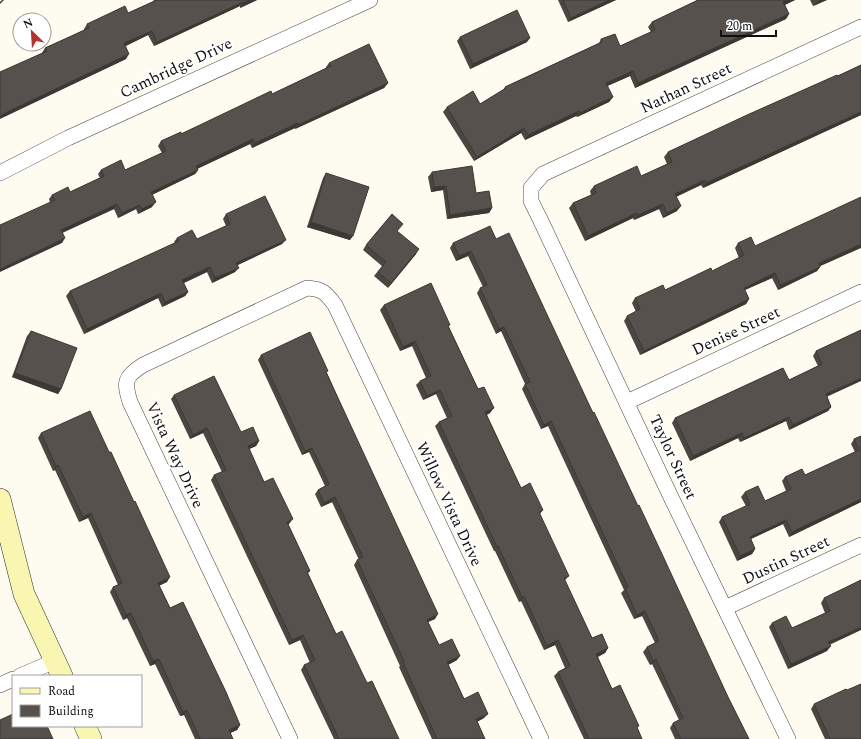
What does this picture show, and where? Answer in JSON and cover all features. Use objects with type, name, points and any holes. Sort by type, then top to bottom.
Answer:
[{"type":"street","name":"Cambridge Drive","points":[[0,174],[68,138],[370,0]]},
{"type":"street","name":"Nathan Street","points":[[531,188],[543,174],[861,27]]},
{"type":"street","name":"Taylor Street","points":[[531,188],[531,201],[788,739]]},
{"type":"street","name":"Vista Way Drive","points":[[290,739],[130,402],[126,387],[127,379],[133,371],[143,365],[298,292],[308,288],[319,289]]},
{"type":"street","name":"Willow Vista Drive","points":[[319,289],[327,295],[335,305],[541,739]]},
{"type":"street","name":"Denise Street","points":[[627,402],[861,292]]},
{"type":"street","points":[[0,499],[24,594],[58,668],[25,675]]},
{"type":"street","name":"Dustin Street","points":[[725,608],[861,545]]},
{"type":"street","points":[[0,685],[12,679]]},
{"type":"street","points":[[86,727],[92,739]]},
{"type":"building","points":[[157,0],[250,0],[157,42],[152,31],[124,43],[129,54],[1,115],[2,116],[0,117],[0,72],[45,52],[52,52],[52,45],[89,28],[87,24],[125,6],[128,13]]},
{"type":"building","points":[[563,0],[609,0],[571,18]]},
{"type":"building","points":[[698,0],[788,0],[783,2],[789,14],[638,83],[633,71],[606,83],[613,97],[528,135],[524,128],[477,157],[447,107],[473,91],[480,104],[506,88],[505,87],[602,42],[601,39],[615,34],[620,46],[655,30],[652,22]]},
{"type":"building","points":[[517,10],[530,38],[473,64],[460,37]]},
{"type":"building","points":[[369,44],[388,83],[298,125],[298,123],[255,143],[253,139],[196,166],[198,170],[151,192],[156,202],[142,209],[140,205],[122,213],[117,204],[61,230],[65,238],[0,269],[0,225],[55,200],[52,195],[68,187],[70,192],[104,176],[101,170],[121,160],[125,170],[166,151],[161,141],[181,132],[181,134],[271,91],[272,94],[331,66],[329,63]]},
{"type":"building","points":[[861,65],[861,112],[706,183],[705,180],[675,194],[681,206],[667,213],[663,204],[638,215],[637,213],[588,236],[573,203],[596,193],[594,186],[637,166],[641,176],[672,162],[668,152],[747,115]]},
{"type":"building","points":[[472,166],[476,193],[489,191],[492,208],[450,215],[446,186],[434,187],[432,172]]},
{"type":"building","points":[[326,173],[369,187],[353,236],[311,222]]},
{"type":"building","points":[[265,196],[286,240],[236,263],[239,268],[215,278],[210,267],[182,280],[188,292],[165,302],[161,293],[87,329],[70,291],[179,241],[177,238],[192,230],[197,239],[230,224],[226,214]]},
{"type":"building","points":[[861,197],[861,244],[819,263],[820,267],[781,285],[775,273],[744,288],[749,299],[644,351],[627,316],[640,309],[635,298],[663,285],[665,290],[711,268],[712,271],[744,255],[738,243],[751,237],[755,246]]},
{"type":"building","points":[[392,214],[403,224],[397,231],[419,249],[391,283],[378,272],[386,262],[366,245]]},
{"type":"building","points":[[490,226],[496,239],[509,233],[593,413],[594,412],[638,506],[639,505],[749,739],[681,739],[673,723],[683,718],[656,659],[653,661],[647,647],[659,641],[645,611],[637,615],[625,588],[628,587],[551,421],[544,425],[525,384],[530,382],[504,327],[499,329],[480,288],[487,285],[471,251],[459,256],[453,243]]},
{"type":"building","points":[[431,283],[450,325],[448,326],[478,389],[484,387],[494,408],[485,412],[521,488],[530,483],[543,510],[539,512],[569,576],[564,578],[592,638],[602,634],[608,648],[596,654],[612,689],[620,685],[639,726],[637,727],[642,739],[589,739],[558,672],[570,666],[558,640],[547,646],[524,596],[522,597],[498,546],[497,547],[439,422],[452,416],[440,390],[427,396],[420,381],[431,376],[415,341],[403,347],[384,305]]},
{"type":"building","points":[[861,330],[861,378],[826,394],[831,407],[793,425],[789,417],[744,438],[742,433],[693,456],[675,418],[783,368],[789,380],[822,364],[816,351]]},
{"type":"building","points":[[31,331],[77,348],[61,389],[15,373]]},
{"type":"building","points":[[310,332],[328,371],[326,372],[438,614],[427,620],[439,645],[452,639],[460,656],[447,662],[464,699],[478,692],[488,714],[476,719],[485,739],[437,739],[403,662],[404,661],[357,560],[363,557],[335,497],[324,503],[318,490],[329,484],[312,448],[305,451],[261,355]]},
{"type":"building","points":[[214,376],[241,432],[253,427],[259,441],[248,446],[264,482],[273,478],[293,519],[287,522],[310,571],[307,572],[336,634],[342,631],[367,683],[372,681],[399,739],[339,739],[304,665],[315,660],[303,635],[292,640],[214,475],[226,470],[207,428],[193,435],[174,395]]},
{"type":"building","points":[[90,411],[134,502],[135,501],[170,577],[158,583],[170,608],[183,602],[226,692],[240,725],[229,730],[233,739],[200,739],[187,710],[183,712],[159,659],[153,661],[131,613],[126,615],[113,587],[122,583],[91,513],[83,517],[58,465],[56,466],[41,433]]},
{"type":"building","points":[[861,436],[861,499],[792,532],[786,520],[750,537],[755,549],[740,556],[722,517],[750,504],[745,492],[758,486],[765,501],[791,489],[785,477],[802,469],[805,475],[859,450],[854,439]]},
{"type":"building","points":[[861,580],[861,627],[828,642],[831,646],[791,664],[772,623],[786,616],[792,628],[830,611],[824,598]]},
{"type":"building","points":[[861,684],[861,739],[830,739],[814,704],[846,689],[847,690]]},
{"type":"building","points":[[12,714],[12,727],[47,727],[53,739],[0,739],[0,720]]}]
